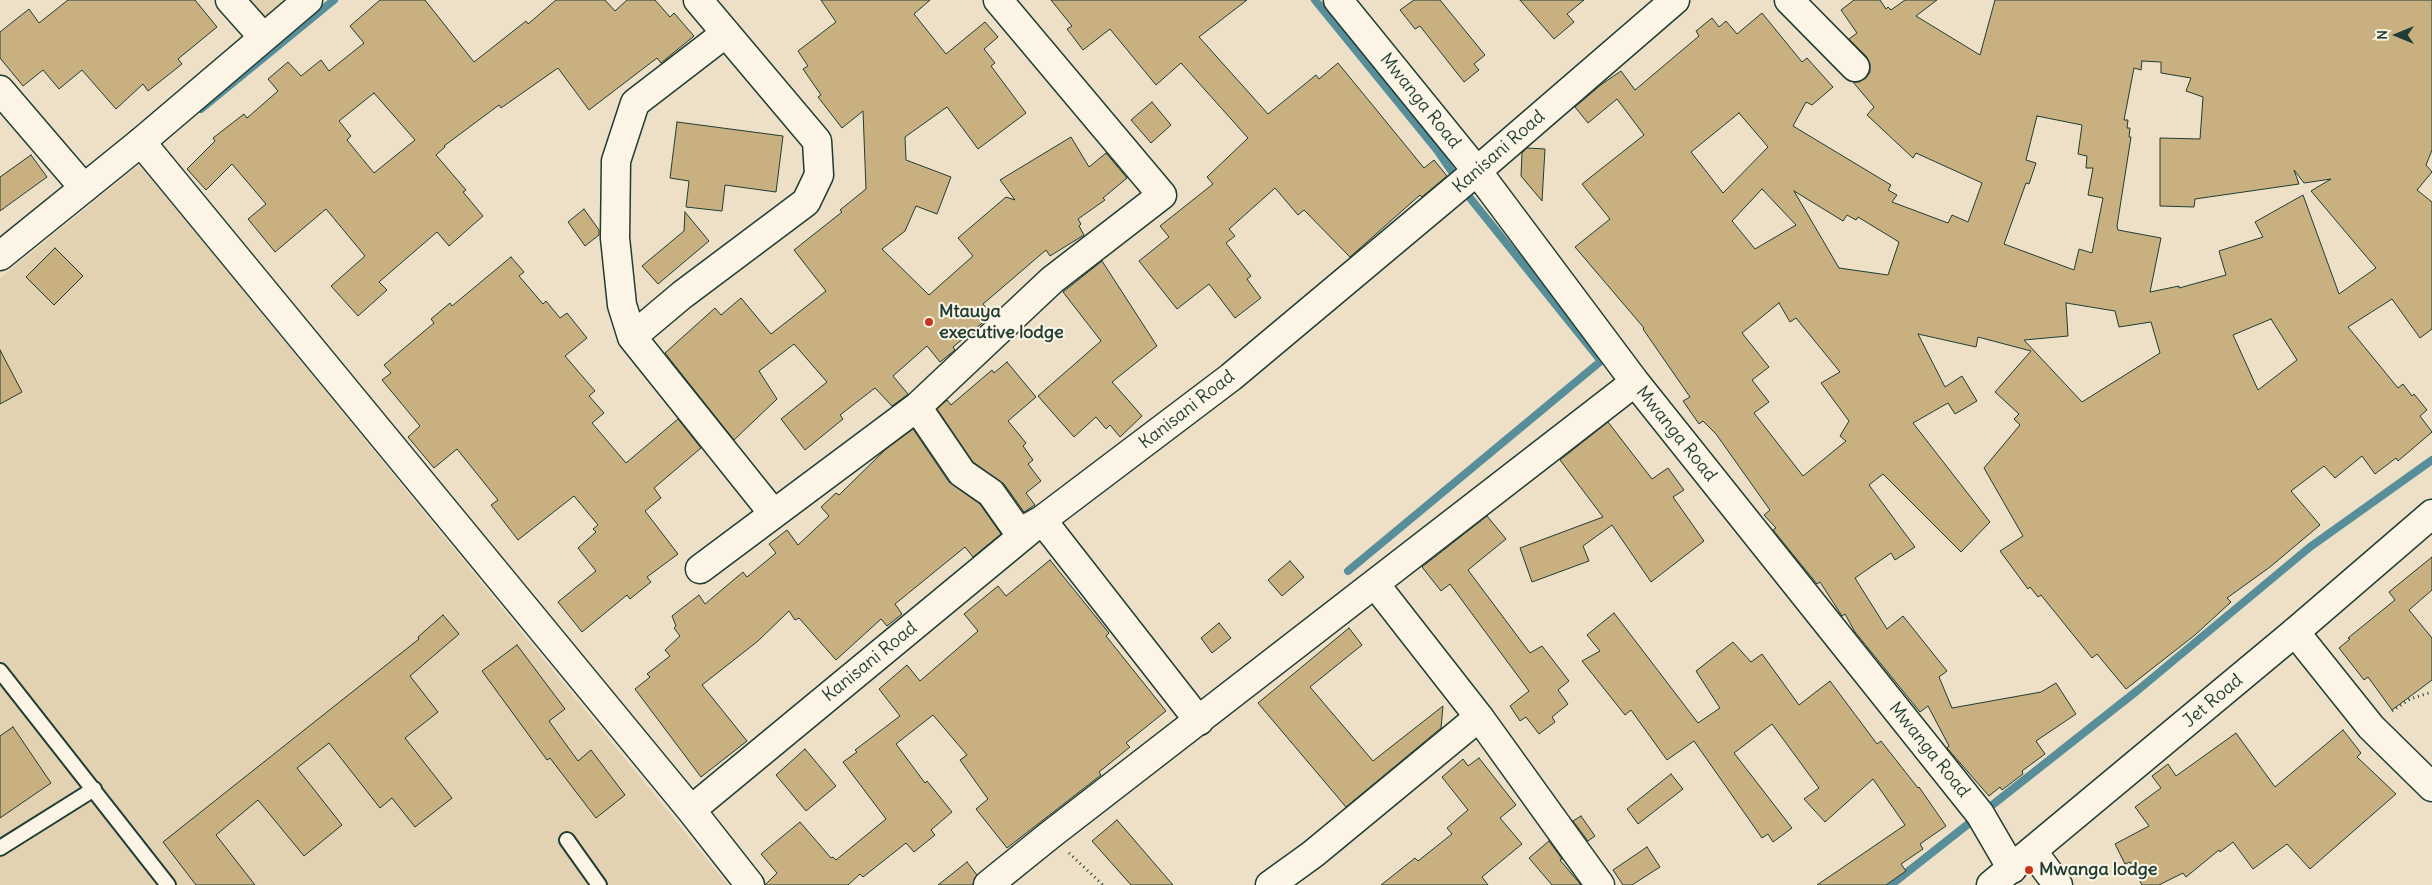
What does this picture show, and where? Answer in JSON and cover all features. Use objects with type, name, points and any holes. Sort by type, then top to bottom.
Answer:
[{"type":"street","points":[[230,0],[264,37]]},
{"type":"street","points":[[0,256],[141,142],[308,0]]},
{"type":"street","points":[[632,337],[682,296],[806,202],[819,175],[817,141],[698,0]]},
{"type":"street","points":[[700,569],[917,407],[1052,280],[1162,194],[998,0]]},
{"type":"street","name":"Mwanga Road","points":[[1338,0],[1477,171],[1635,382],[1980,814],[2001,877]]},
{"type":"street","name":"Kanisani Road","points":[[691,810],[1042,520],[1231,377],[1477,171],[1675,0]]},
{"type":"street","points":[[1789,0],[1855,67]]},
{"type":"street","points":[[726,33],[635,103],[616,161],[617,257],[622,305],[632,337],[773,513]]},
{"type":"street","points":[[0,90],[84,188]]},
{"type":"street","points":[[141,142],[691,810],[750,885]]},
{"type":"street","points":[[988,885],[1635,382]]},
{"type":"street","points":[[917,407],[962,473],[991,493],[1015,527],[1022,531],[1042,520],[1199,721]]},
{"type":"street","name":"Jet Road","points":[[2001,877],[2295,632],[2432,514]]},
{"type":"street","points":[[1375,584],[1479,717],[1600,885]]},
{"type":"street","points":[[2295,632],[2371,727],[2432,787]]},
{"type":"street","points":[[1270,885],[1312,854],[1479,717]]},
{"type":"street","points":[[2033,852],[2058,885]]},
{"type":"lane","points":[[0,671],[168,885]]},
{"type":"lane","points":[[0,848],[94,789]]},
{"type":"lane","points":[[567,840],[599,885]]},
{"type":"path","points":[[2371,727],[2410,699],[2432,692]]},
{"type":"path","points":[[1050,835],[1103,885]]},
{"type":"shaded area","points":[[240,0],[292,0],[263,28]]},
{"type":"shaded area","points":[[140,164],[728,885],[0,885],[0,278]]},
{"type":"building","points":[[68,0],[195,0],[217,27],[178,59],[182,64],[148,91],[143,84],[116,109],[82,70],[59,89],[43,70],[23,86],[0,58],[0,32],[29,9],[39,23]]},
{"type":"building","points":[[380,0],[425,0],[474,62],[526,21],[528,24],[556,0],[605,0],[615,11],[627,0],[655,0],[670,17],[674,13],[694,36],[661,63],[657,58],[589,110],[558,68],[501,108],[499,105],[444,146],[436,155],[466,190],[463,192],[483,216],[449,246],[437,232],[379,282],[387,290],[358,316],[331,286],[365,256],[326,209],[275,252],[248,219],[266,204],[232,164],[206,190],[187,169],[215,141],[213,138],[244,114],[247,118],[278,91],[268,79],[288,62],[301,76],[321,60],[329,71],[364,43],[350,26]],"holes":[[[374,93],[415,140],[374,173],[347,140],[351,136],[339,121]]]},
{"type":"building","points":[[821,0],[930,0],[914,14],[946,54],[985,22],[998,37],[984,49],[995,63],[991,66],[1026,113],[978,149],[947,107],[905,137],[906,160],[951,177],[937,214],[916,206],[905,231],[882,249],[929,295],[973,256],[958,238],[1006,197],[1015,200],[1000,180],[1071,137],[1089,167],[1106,153],[1127,178],[1103,198],[1105,200],[1078,219],[1081,224],[1079,226],[1084,235],[1050,256],[1046,250],[983,304],[992,315],[953,347],[955,350],[940,362],[927,346],[893,376],[907,395],[892,406],[875,388],[840,415],[843,419],[805,450],[781,419],[827,382],[794,344],[759,371],[777,399],[734,440],[665,353],[715,308],[721,315],[741,298],[771,334],[826,291],[794,250],[842,212],[840,210],[866,189],[863,111],[842,128],[818,97],[821,95],[803,69],[808,66],[798,51],[836,22]]},
{"type":"building","points":[[1051,0],[1247,0],[1199,37],[1268,114],[1316,75],[1319,79],[1338,63],[1424,168],[1434,160],[1447,176],[1422,197],[1420,195],[1350,257],[1304,210],[1298,215],[1275,188],[1229,229],[1235,236],[1226,243],[1251,276],[1247,279],[1261,298],[1235,318],[1209,284],[1177,309],[1139,261],[1169,237],[1160,226],[1213,184],[1207,177],[1248,138],[1181,63],[1156,85],[1110,29],[1083,50],[1067,29],[1072,26]]},
{"type":"building","points":[[1414,0],[1440,0],[1485,55],[1474,64],[1479,70],[1464,82],[1420,26],[1415,29],[1400,10]]},
{"type":"building","points":[[1520,0],[1584,0],[1567,14],[1574,22],[1554,39]]},
{"type":"building","points":[[1854,0],[1880,0],[1886,9],[1888,7],[1891,10],[1905,0],[1937,0],[1916,16],[1980,55],[1995,0],[2432,0],[2432,150],[2426,165],[2432,172],[2417,190],[2432,202],[2432,329],[2420,338],[2392,299],[2348,327],[2398,388],[2403,384],[2412,396],[2414,394],[2427,410],[2420,416],[2432,432],[2398,461],[2396,458],[2375,474],[2362,456],[2335,478],[2324,466],[2291,491],[2320,525],[2270,567],[2227,598],[2231,602],[2195,635],[2126,689],[2097,654],[2092,658],[2041,595],[2038,597],[2030,587],[2028,589],[2000,551],[2023,536],[1984,468],[2020,425],[2014,419],[2019,414],[1995,392],[2031,351],[1978,337],[1976,347],[1918,334],[1945,387],[1962,376],[1977,401],[1955,414],[1948,403],[1913,423],[1990,522],[1961,552],[1883,474],[1869,485],[1915,547],[1895,560],[1891,553],[1855,578],[1887,629],[1903,616],[1947,671],[1939,677],[1952,708],[2041,692],[2056,683],[2076,714],[2036,741],[2045,754],[2022,771],[2023,774],[2002,790],[2000,787],[1989,796],[1947,748],[1949,746],[1928,706],[1920,712],[1855,632],[1845,614],[1842,616],[1820,582],[1817,584],[1773,530],[1776,528],[1764,515],[1770,510],[1716,434],[1703,421],[1699,424],[1683,401],[1690,397],[1644,328],[1575,247],[1610,219],[1582,184],[1644,135],[1617,99],[1588,123],[1575,107],[1621,71],[1635,90],[1699,36],[1696,31],[1712,18],[1719,27],[1726,21],[1737,34],[1762,13],[1802,62],[1807,58],[1833,87],[1812,105],[1806,102],[1793,126],[1891,185],[1888,190],[1897,195],[1892,202],[1948,223],[1952,215],[1968,222],[1982,183],[1916,153],[1913,158],[1867,115],[1874,107],[1853,82],[1859,82],[1866,78],[1870,72],[1870,64],[1866,56],[1849,39],[1857,33],[1841,10]],"holes":[[[2142,61],[2161,62],[2161,73],[2191,78],[2186,91],[2203,97],[2200,139],[2160,138],[2160,206],[2194,207],[2195,199],[2299,184],[2294,170],[2304,183],[2331,179],[2311,191],[2376,268],[2339,294],[2303,195],[2255,222],[2263,237],[2219,251],[2226,275],[2179,288],[2179,286],[2150,292],[2161,238],[2118,230],[2117,226],[2131,137],[2129,137],[2130,128],[2127,128],[2128,120],[2124,120],[2134,68],[2141,70]],[[1739,113],[1768,147],[1723,193],[1691,152]],[[2037,116],[2082,125],[2078,154],[2087,156],[2086,168],[2093,168],[2088,195],[2103,198],[2092,253],[2079,249],[2074,270],[2004,244],[2026,183],[2029,184],[2036,163],[2026,160]],[[1762,189],[1796,225],[1755,249],[1732,221]],[[1794,191],[1843,221],[1847,215],[1856,220],[1858,217],[1899,242],[1888,275],[1839,268]],[[1779,303],[1790,322],[1796,318],[1840,372],[1821,383],[1849,421],[1840,436],[1846,441],[1803,476],[1754,413],[1769,402],[1752,380],[1769,367],[1742,333]],[[2066,303],[2115,311],[2119,327],[2151,322],[2160,353],[2082,402],[2024,340],[2068,336]],[[2271,319],[2297,360],[2258,390],[2233,335]]]},
{"type":"building","points":[[1152,102],[1171,125],[1151,143],[1131,120]]},
{"type":"building","points":[[677,122],[783,136],[776,192],[725,185],[722,211],[686,207],[689,181],[670,178]]},
{"type":"building","points":[[1527,148],[1545,149],[1542,201],[1521,176],[1522,153]]},
{"type":"building","points":[[31,155],[47,177],[0,211],[0,177]]},
{"type":"building","points":[[584,209],[599,230],[599,235],[585,246],[568,222]]},
{"type":"building","points":[[685,212],[709,241],[658,284],[642,266],[684,231]]},
{"type":"building","points":[[55,248],[83,276],[54,305],[26,277]]},
{"type":"building","points":[[511,257],[524,272],[519,276],[543,304],[546,301],[560,318],[567,313],[587,338],[565,356],[595,391],[589,396],[604,413],[592,423],[626,463],[678,419],[701,448],[654,488],[661,498],[645,511],[678,554],[647,577],[651,582],[630,599],[627,595],[582,632],[558,602],[596,571],[578,548],[596,532],[593,529],[598,525],[574,496],[518,540],[491,505],[498,500],[457,449],[434,468],[408,437],[420,426],[382,380],[391,373],[384,365],[434,323],[431,319],[450,303],[452,306]]},
{"type":"building","points":[[1102,261],[1157,346],[1112,382],[1142,416],[1120,437],[1110,425],[1106,429],[1096,417],[1074,437],[1038,396],[1101,341],[1063,292]]},
{"type":"building","points":[[0,350],[22,392],[0,404]]},
{"type":"building","points":[[1007,362],[1036,397],[1008,421],[1026,443],[1023,446],[1033,460],[1028,464],[1041,481],[1026,493],[1035,505],[1024,512],[1004,484],[973,462],[937,409],[947,400],[951,405],[992,370],[994,373]]},
{"type":"building","points":[[1608,422],[1652,479],[1668,468],[1684,490],[1673,497],[1704,541],[1651,582],[1612,525],[1583,546],[1589,561],[1532,582],[1520,548],[1603,517],[1560,460]]},
{"type":"building","points":[[913,429],[949,482],[980,504],[1001,534],[973,557],[965,547],[895,604],[902,614],[887,626],[881,619],[836,660],[799,618],[795,620],[789,611],[758,641],[702,685],[747,741],[701,777],[635,689],[650,677],[647,674],[670,656],[665,650],[680,636],[674,628],[676,626],[672,616],[699,595],[705,604],[743,572],[747,577],[776,553],[769,544],[787,530],[798,545],[829,516],[821,507],[836,493],[839,495],[886,449]]},
{"type":"building","points":[[1487,516],[1506,539],[1468,570],[1530,653],[1542,646],[1569,681],[1558,690],[1568,704],[1552,717],[1555,722],[1539,734],[1526,717],[1520,721],[1510,706],[1529,691],[1450,584],[1441,591],[1422,567]]},
{"type":"building","points":[[2432,557],[2432,590],[2409,610],[2432,638],[2432,680],[2392,710],[2368,677],[2364,680],[2339,648],[2350,639],[2348,638],[2395,600],[2389,592]]},
{"type":"building","points":[[1050,560],[1109,633],[1106,636],[1166,711],[1126,743],[1130,747],[1099,772],[1101,775],[1007,848],[976,809],[988,799],[960,760],[967,755],[933,715],[896,744],[925,783],[927,781],[952,812],[931,830],[935,835],[914,852],[906,843],[863,877],[860,874],[848,885],[765,885],[777,873],[761,854],[800,822],[831,858],[833,857],[836,860],[886,819],[843,762],[857,752],[855,750],[900,716],[879,689],[907,665],[920,681],[978,631],[964,614],[998,586],[1006,596]]},
{"type":"building","points":[[1290,561],[1304,577],[1282,596],[1268,580]]},
{"type":"building","points":[[1614,613],[1698,723],[1720,708],[1696,671],[1733,642],[1751,662],[1762,654],[1799,705],[1830,681],[1877,744],[1881,741],[1919,787],[1946,826],[1920,844],[1923,849],[1901,864],[1906,871],[1886,885],[1817,885],[1905,825],[1873,779],[1825,822],[1804,799],[1819,788],[1772,724],[1734,753],[1792,828],[1773,842],[1768,834],[1762,838],[1694,741],[1667,760],[1631,710],[1625,715],[1582,661],[1600,651],[1587,635]]},
{"type":"building","points":[[443,615],[459,634],[410,676],[438,712],[405,738],[452,798],[415,827],[392,798],[380,808],[329,743],[297,768],[342,825],[304,856],[258,800],[216,835],[255,885],[196,885],[163,842],[419,639],[418,637]]},
{"type":"building","points":[[1219,623],[1231,638],[1212,653],[1201,638]]},
{"type":"building","points":[[1349,628],[1362,645],[1310,687],[1373,761],[1443,706],[1441,728],[1346,807],[1258,703]]},
{"type":"building","points":[[517,645],[565,709],[549,721],[578,761],[591,750],[625,795],[596,818],[550,758],[547,760],[482,671]]},
{"type":"building","points":[[13,727],[51,783],[0,818],[0,736]]},
{"type":"building","points":[[2343,730],[2361,753],[2357,757],[2396,794],[2310,869],[2287,844],[2253,869],[2233,842],[2220,852],[2219,850],[2186,877],[2183,873],[2159,885],[2142,885],[2130,862],[2125,864],[2115,844],[2149,826],[2135,807],[2161,788],[2152,776],[2168,764],[2176,776],[2236,733],[2275,787]]},
{"type":"building","points":[[805,749],[836,786],[806,811],[776,775]]},
{"type":"building","points":[[1479,758],[1516,805],[1500,818],[1522,844],[1482,877],[1488,885],[1381,885],[1415,858],[1418,861],[1452,834],[1447,828],[1468,810],[1442,777],[1463,759],[1468,766]]},
{"type":"building","points":[[1671,774],[1683,789],[1638,824],[1627,809]]},
{"type":"building","points":[[1581,816],[1595,836],[1588,841],[1573,821]]},
{"type":"building","points":[[1117,820],[1173,885],[1131,885],[1092,841]]},
{"type":"building","points":[[1549,841],[1562,859],[1560,860],[1581,885],[1552,885],[1529,858]]},
{"type":"building","points":[[1647,847],[1660,867],[1632,885],[1623,885],[1613,870]]},
{"type":"building","points":[[967,862],[977,875],[973,885],[938,885]]},
{"type":"waterway","points":[[201,109],[334,0]]},
{"type":"waterway","points":[[1315,0],[1437,150],[1470,198],[1601,361],[1348,571]]},
{"type":"waterway","points":[[1891,885],[2138,690],[2310,547],[2432,460]]},
{"type":"place","name":"Mtauya executive lodge","points":[[929,322]]},
{"type":"place","name":"Mwanga lodge","points":[[2029,870]]}]
